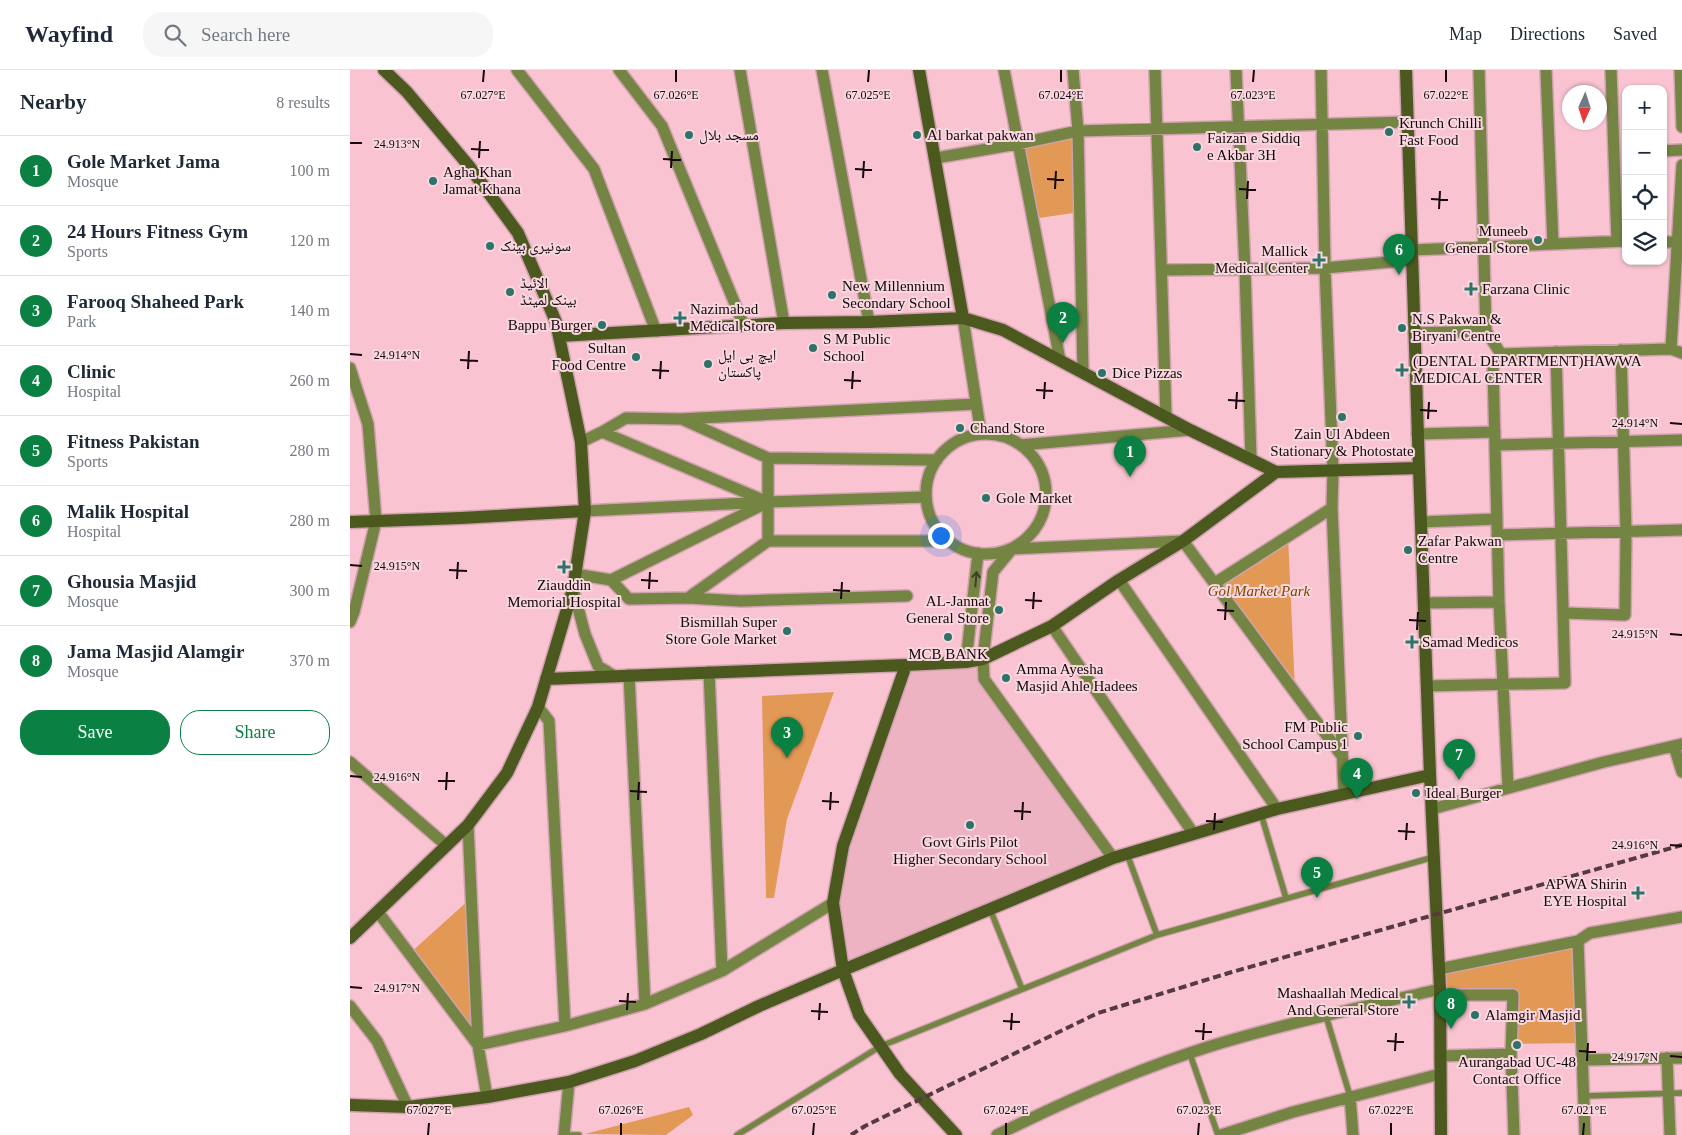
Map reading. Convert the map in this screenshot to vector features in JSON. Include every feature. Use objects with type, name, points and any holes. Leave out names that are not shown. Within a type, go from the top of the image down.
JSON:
[{"type":"street","points":[[350,938],[468,825],[507,773],[538,707],[573,590],[585,511],[581,442],[556,322],[518,234],[469,166],[407,92],[384,70]]},
{"type":"street","points":[[517,70],[594,169],[656,331]]},
{"type":"street","points":[[619,70],[662,126],[744,326]]},
{"type":"street","points":[[740,70],[784,324]]},
{"type":"street","points":[[822,70],[869,322]]},
{"type":"street","points":[[920,70],[963,318],[980,434]]},
{"type":"street","points":[[1004,70],[1060,360]]},
{"type":"street","points":[[1073,70],[1078,131],[1084,372]]},
{"type":"street","points":[[1154,70],[1166,416]]},
{"type":"street","points":[[1236,70],[1251,459]]},
{"type":"street","points":[[1321,70],[1325,268],[1333,470],[1332,508],[1344,794]]},
{"type":"street","points":[[1406,70],[1426,686],[1440,992],[1441,1135]]},
{"type":"street","points":[[1479,70],[1486,331],[1501,354]]},
{"type":"street","points":[[1546,70],[1553,244]]},
{"type":"street","points":[[1162,270],[1325,268],[1412,255],[1485,247],[1621,241],[1620,152],[1611,70]]},
{"type":"street","points":[[1680,70],[1682,127]]},
{"type":"street","points":[[936,158],[1018,144],[1078,131],[1408,122]]},
{"type":"street","points":[[1667,151],[1682,150]]},
{"type":"street","points":[[1501,354],[1621,350],[1677,351],[1682,165]]},
{"type":"street","points":[[1667,242],[1680,242]]},
{"type":"street","points":[[559,336],[784,324],[963,318],[1004,330],[1190,430],[1276,472],[1418,468]]},
{"type":"street","points":[[1414,334],[1486,331]]},
{"type":"street","points":[[1563,614],[1626,615],[1626,532],[1621,350]]},
{"type":"street","points":[[1426,686],[1565,683],[1556,352]]},
{"type":"street","points":[[1501,354],[1493,367],[1494,432],[1499,602],[1508,788]]},
{"type":"street","points":[[350,368],[368,424],[376,521],[350,622]]},
{"type":"street","points":[[581,442],[626,418],[680,419],[976,404]]},
{"type":"street","points":[[680,419],[768,458],[937,460]]},
{"type":"street","points":[[1021,444],[1190,430]]},
{"type":"street","points":[[602,432],[767,502]]},
{"type":"street","points":[[1417,434],[1494,432]]},
{"type":"street","points":[[1113,858],[984,679],[983,659],[993,572],[1012,548],[1030,536],[1042,518],[1046,504],[1046,483],[1038,463],[1021,444],[1002,436],[980,434],[967,437],[952,445],[937,460],[929,474],[926,497],[929,513],[939,532],[948,541],[966,551],[989,554],[1012,548],[1183,541]]},
{"type":"street","points":[[1495,445],[1682,440]]},
{"type":"street","points":[[768,458],[768,541]]},
{"type":"street","points":[[546,679],[906,665],[966,662],[983,659],[1052,626],[1119,580],[1183,541],[1276,472]]},
{"type":"street","points":[[350,522],[767,502],[926,497]]},
{"type":"street","points":[[575,574],[611,580],[767,502]]},
{"type":"street","points":[[1215,583],[1332,508]]},
{"type":"street","points":[[1420,522],[1497,519]]},
{"type":"street","points":[[1497,535],[1682,530]]},
{"type":"street","points":[[688,598],[768,541],[948,541]]},
{"type":"street","points":[[1183,541],[1342,756]]},
{"type":"street","points":[[966,662],[978,553]]},
{"type":"street","points":[[611,580],[629,599],[688,598],[741,602],[907,596]]},
{"type":"street","points":[[1119,580],[1277,809]]},
{"type":"street","points":[[573,590],[585,634],[598,666],[614,676]]},
{"type":"street","points":[[1424,603],[1499,602]]},
{"type":"street","points":[[1052,626],[1193,833]]},
{"type":"street","points":[[906,665],[843,846],[833,903],[843,970],[859,1015],[900,1074],[956,1135]]},
{"type":"street","points":[[709,672],[722,971]]},
{"type":"street","points":[[629,675],[645,1004]]},
{"type":"street","points":[[538,707],[549,721],[565,1026]]},
{"type":"street","points":[[1432,809],[1678,745],[1682,772]]},
{"type":"street","points":[[350,762],[447,846]]},
{"type":"street","points":[[350,1105],[408,1106],[487,1097],[569,1082],[635,1061],[701,1034],[843,970],[1113,858],[1277,809],[1430,775]]},
{"type":"street","points":[[468,825],[478,1045],[487,1097]]},
{"type":"street","points":[[478,1045],[565,1026],[645,1004],[722,971],[833,903]]},
{"type":"street","points":[[378,912],[478,1045]]},
{"type":"street","points":[[1439,969],[1578,941],[1590,933],[1682,918]]},
{"type":"street","points":[[1578,941],[1585,1135]]},
{"type":"street","points":[[997,1135],[1036,1115],[1125,1077],[1211,1046],[1326,1016],[1440,992],[1513,995],[1511,1054],[1514,1135]]},
{"type":"street","points":[[350,1006],[377,1041],[408,1106]]},
{"type":"street","points":[[1440,1056],[1511,1054]]},
{"type":"street","points":[[1668,1058],[1670,1135]]},
{"type":"street","points":[[1583,1060],[1682,1058]]},
{"type":"street","points":[[1219,1135],[1350,1096],[1440,1074]]},
{"type":"street","points":[[564,1135],[569,1082]]},
{"type":"street","points":[[1350,1096],[1353,1135]]},
{"type":"lane","points":[[1261,814],[1286,898]]},
{"type":"lane","points":[[1126,854],[1157,934]]},
{"type":"lane","points":[[737,1135],[881,1046],[1157,934],[1434,857]]},
{"type":"lane","points":[[990,909],[1022,989]]},
{"type":"lane","points":[[1326,1016],[1350,1096]]},
{"type":"lane","points":[[1190,1054],[1219,1135]]},
{"type":"lane","points":[[1584,1096],[1682,1093]]},
{"type":"lane","points":[[564,1135],[579,1135]]},
{"type":"shaded area","name":"Govt Girls Pilot Higher Secondary School","points":[[983,659],[984,679],[1113,858],[843,970],[833,903],[843,846],[906,665]]},
{"type":"green space","points":[[1078,131],[1080,212],[1032,219],[1017,144]]},
{"type":"green space","name":"Gol Market Park","points":[[1288,536],[1295,691],[1215,583]]},
{"type":"green space","points":[[834,692],[787,819],[774,898],[766,898],[762,696]]},
{"type":"green space","points":[[471,898],[478,1045],[409,954]]},
{"type":"green space","points":[[1578,941],[1582,1043],[1512,1044],[1513,995],[1440,995],[1439,969]]},
{"type":"green space","points":[[689,1107],[693,1115],[666,1135],[585,1134]]},
{"type":"railway","points":[[851,1135],[865,1126],[1098,1013],[1232,972],[1682,845]]},
{"type":"place","name":"Krunch Chilli Fast Food","points":[[1389,132]]},
{"type":"place","name":"مسجد بلال","points":[[689,135]]},
{"type":"place","name":"Al barkat pakwan","points":[[917,135]]},
{"type":"place","name":"Faizan e Siddiq e Akbar 3H","points":[[1197,147]]},
{"type":"place","name":"Agha Khan Jamat Khana","points":[[433,181]]},
{"type":"place","name":"Muneeb General Store","points":[[1538,240]]},
{"type":"place","name":"سونیری بینک","points":[[490,246]]},
{"type":"place","name":"Mallick Medical Center","points":[[1319,260]]},
{"type":"place","name":"Malik Hospital","points":[[1399,275]]},
{"type":"place","name":"Farzana Clinic","points":[[1471,289]]},
{"type":"place","name":"الائیڈ بینک لمیٹڈ","points":[[510,292]]},
{"type":"place","name":"New Millennium Secondary School","points":[[832,295]]},
{"type":"place","name":"Nazimabad Medical Store","points":[[680,318]]},
{"type":"place","name":"Bappu Burger","points":[[602,325]]},
{"type":"place","name":"N.S Pakwan & Biryani Centre","points":[[1402,328]]},
{"type":"place","name":"24 Hours Fitness Gym","points":[[1063,343]]},
{"type":"place","name":"S M Public School","points":[[813,348]]},
{"type":"place","name":"Sultan Food Centre","points":[[636,357]]},
{"type":"place","name":"ایچ بی ایل پاکستان","points":[[708,364]]},
{"type":"place","name":"(DENTAL DEPARTMENT)HAWWA MEDICAL CENTER","points":[[1402,370]]},
{"type":"place","name":"Dice Pizzas","points":[[1102,373]]},
{"type":"place","name":"Zain Ul Abdeen Stationary & Photostate","points":[[1342,417]]},
{"type":"place","name":"Chand Store","points":[[960,428]]},
{"type":"place","name":"Gole Market Jama","points":[[1130,477]]},
{"type":"place","name":"Gole Market","points":[[986,498]]},
{"type":"place","name":"Zafar Pakwan Centre","points":[[1408,550]]},
{"type":"place","name":"Ziauddin Memorial Hospital","points":[[564,567]]},
{"type":"place","name":"AL-Jannat General Store","points":[[999,610]]},
{"type":"place","name":"Bismillah Super Store Gole Market","points":[[787,631]]},
{"type":"place","name":"MCB BANK","points":[[948,637]]},
{"type":"place","name":"Samad Medicos","points":[[1412,642]]},
{"type":"place","name":"Amma Ayesha Masjid Ahle Hadees","points":[[1006,678]]},
{"type":"place","name":"FM Public School Campus 1","points":[[1358,736]]},
{"type":"place","name":"Farooq Shaheed Park","points":[[787,758]]},
{"type":"place","name":"Ghousia Masjid","points":[[1459,780]]},
{"type":"place","name":"Ideal Burger","points":[[1416,793]]},
{"type":"place","name":"Clinic","points":[[1357,799]]},
{"type":"place","name":"Govt Girls Pilot Higher Secondary School","points":[[970,825]]},
{"type":"place","name":"APWA Shirin EYE Hospital","points":[[1638,893]]},
{"type":"place","name":"Fitness Pakistan","points":[[1317,898]]},
{"type":"place","name":"Mashaallah Medical And General Store","points":[[1409,1002]]},
{"type":"place","name":"Alamgir Masjid","points":[[1475,1015]]},
{"type":"place","name":"Jama Masjid Alamgir","points":[[1451,1029]]},
{"type":"place","name":"Aurangabad UC-48 Contact Office","points":[[1517,1045]]}]
